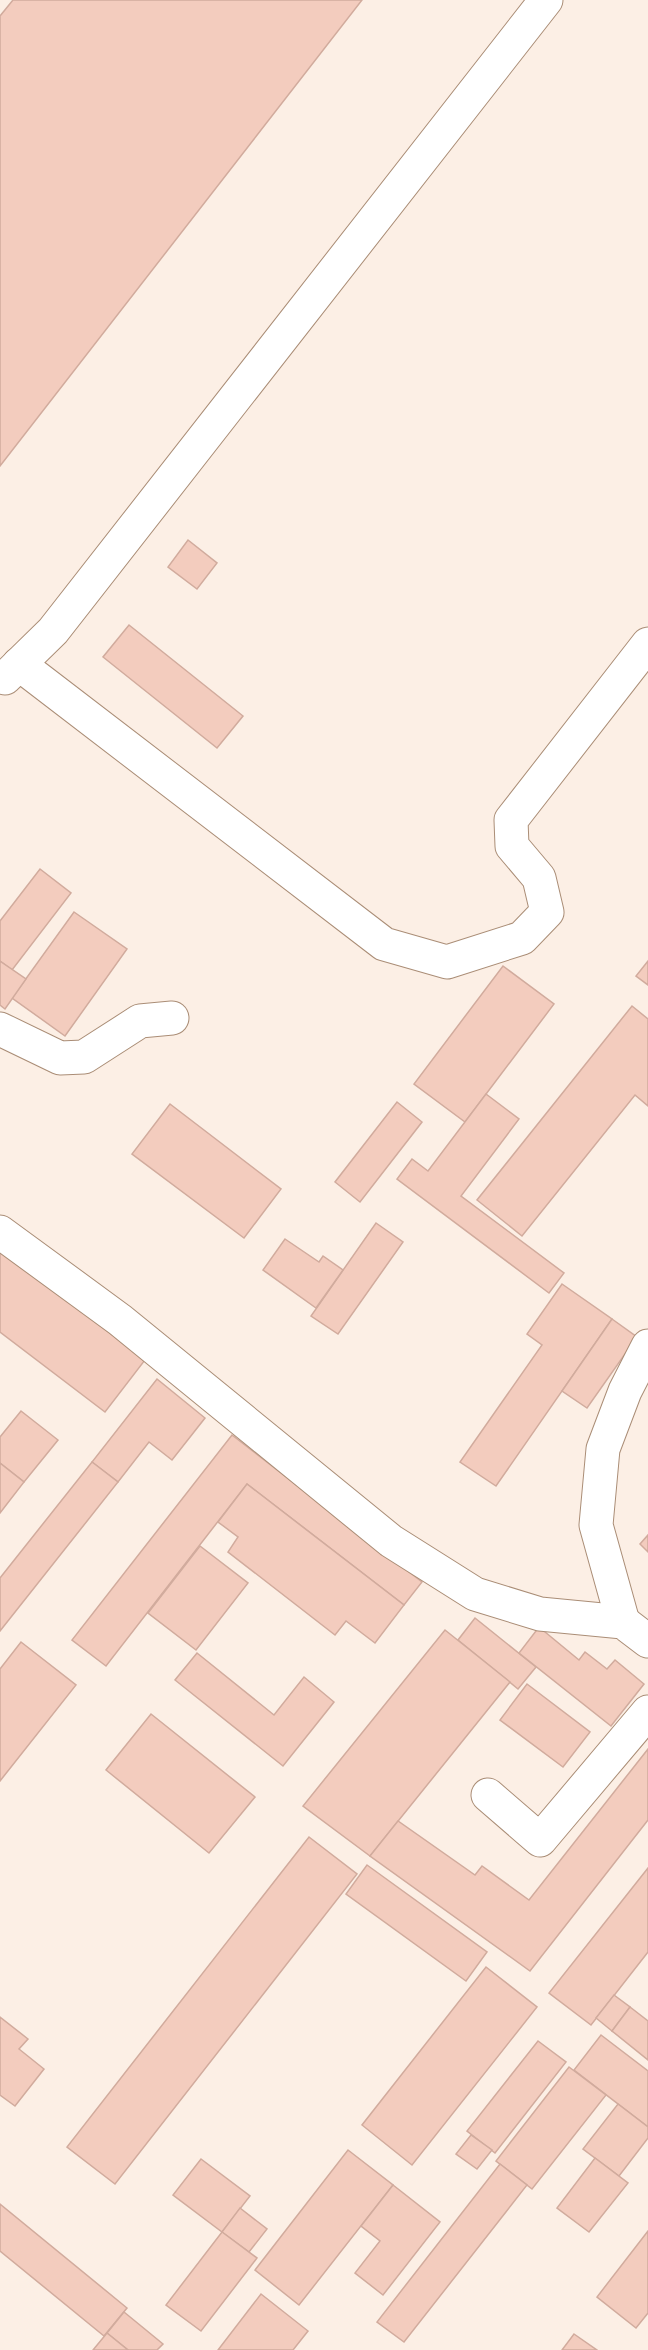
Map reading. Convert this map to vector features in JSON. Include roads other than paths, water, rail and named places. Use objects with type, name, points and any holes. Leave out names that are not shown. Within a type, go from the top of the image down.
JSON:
[{"type":"street","points":[[546,0],[53,631],[6,676],[384,944],[447,962],[522,938],[547,912],[539,878],[512,846],[511,820],[648,644]]},
{"type":"street","points":[[0,1029],[60,1058],[84,1057],[140,1021],[172,1018]]},
{"type":"street","points":[[0,1232],[120,1320],[391,1541],[475,1594],[540,1614],[635,1632]]},
{"type":"street","points":[[635,1632],[596,1525],[603,1449],[625,1391],[648,1346]]},
{"type":"street","points":[[488,1795],[540,1840],[648,1712]]}]
